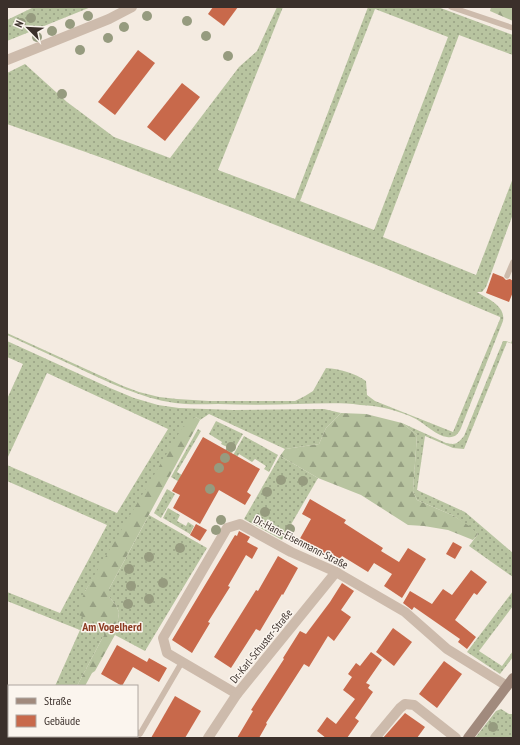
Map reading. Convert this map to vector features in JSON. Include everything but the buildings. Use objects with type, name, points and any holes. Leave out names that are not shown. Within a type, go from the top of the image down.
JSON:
[{"type":"main road","points":[[468,738],[510,682]]},
{"type":"street","points":[[7,60],[108,19],[132,7]]},
{"type":"street","name":"Dr.-Hans-Eisenmann-Straße","points":[[237,694],[167,653],[163,638],[227,528],[240,524],[291,552],[336,572],[405,612],[447,649],[510,682]]},
{"type":"street","name":"Dr.-Karl-Schuster-Straße","points":[[208,738],[237,694],[336,572]]},
{"type":"street","points":[[375,738],[405,704],[414,705],[456,738]]},
{"type":"lane","points":[[451,7],[513,28]]},
{"type":"lane","points":[[507,276],[513,262]]},
{"type":"lane","points":[[138,733],[140,734],[182,662]]},
{"type":"green space","points":[[34,7],[91,7],[7,41],[7,20]]},
{"type":"green space","points":[[277,7],[283,7],[218,170],[295,199],[368,7],[438,7],[513,35],[513,55],[459,35],[383,237],[476,275],[513,178],[513,214],[486,287],[482,292],[477,292],[491,300],[499,307],[502,311],[503,321],[461,428],[454,436],[443,436],[431,430],[416,419],[402,413],[375,406],[336,403],[267,405],[191,404],[162,401],[112,384],[7,335],[7,333],[123,386],[159,397],[177,399],[209,401],[295,401],[313,391],[326,368],[342,370],[366,381],[367,395],[375,401],[453,432],[500,317],[384,268],[248,214],[108,160],[7,124],[7,73],[25,64],[67,102],[114,137],[170,158],[239,67],[257,51]],"holes":[[[375,9],[448,37],[374,230],[300,201]]]},
{"type":"green space","points":[[491,7],[513,7],[513,21],[490,11]]},
{"type":"green space","points":[[513,337],[513,344],[507,342],[464,449],[453,448],[425,436],[417,490],[465,512],[513,553],[513,577],[469,546],[478,534],[454,516],[417,500],[413,491],[417,435],[402,423],[446,443],[454,444],[458,442],[464,436],[503,341],[506,341],[511,343]]},
{"type":"green space","points":[[7,341],[110,388],[134,398],[158,405],[179,408],[233,410],[324,409],[341,413],[326,428],[319,444],[285,449],[209,414],[200,420],[196,417],[85,591],[104,629],[104,635],[78,685],[55,685],[80,630],[7,601],[7,592],[60,613],[107,525],[7,481],[7,465],[117,513],[168,429],[47,373],[7,459],[7,399],[23,364],[7,357]]},
{"type":"green space","points":[[341,413],[366,414],[402,423],[417,435],[413,491],[417,500],[454,516],[469,526],[478,534],[473,540],[448,530],[408,525],[361,495],[318,478],[280,456],[285,449],[319,444],[326,428]]},
{"type":"green space","points":[[196,417],[200,420],[109,589],[109,597],[116,605],[119,612],[116,633],[86,685],[78,685],[104,635],[104,629],[79,615],[78,609],[85,591],[182,428]]},
{"type":"green space","points":[[216,421],[243,434],[221,472],[215,468],[227,447],[209,434]]},
{"type":"green space","points":[[198,429],[201,431],[177,472],[185,477],[181,483],[171,477]]},
{"type":"green space","points":[[244,436],[278,455],[269,472],[264,469],[266,466],[255,459],[252,462],[239,454],[232,466],[228,464]]},
{"type":"green space","points":[[280,456],[318,478],[282,540],[244,519]]},
{"type":"green space","points":[[167,489],[175,494],[161,518],[154,513]]},
{"type":"green space","points":[[168,508],[180,515],[177,521],[186,526],[188,522],[194,526],[190,534],[163,518]]},
{"type":"green space","points":[[149,515],[207,548],[145,651],[115,635],[119,612],[116,605],[109,597],[109,589]]},
{"type":"green space","points":[[513,591],[513,606],[479,651],[502,666],[513,651],[513,657],[500,674],[467,652]]},
{"type":"green space","points":[[501,709],[509,714],[513,713],[513,738],[475,738],[496,711]]},
{"type":"district","name":"Am Vogelherd","points":[[112,626]]}]
